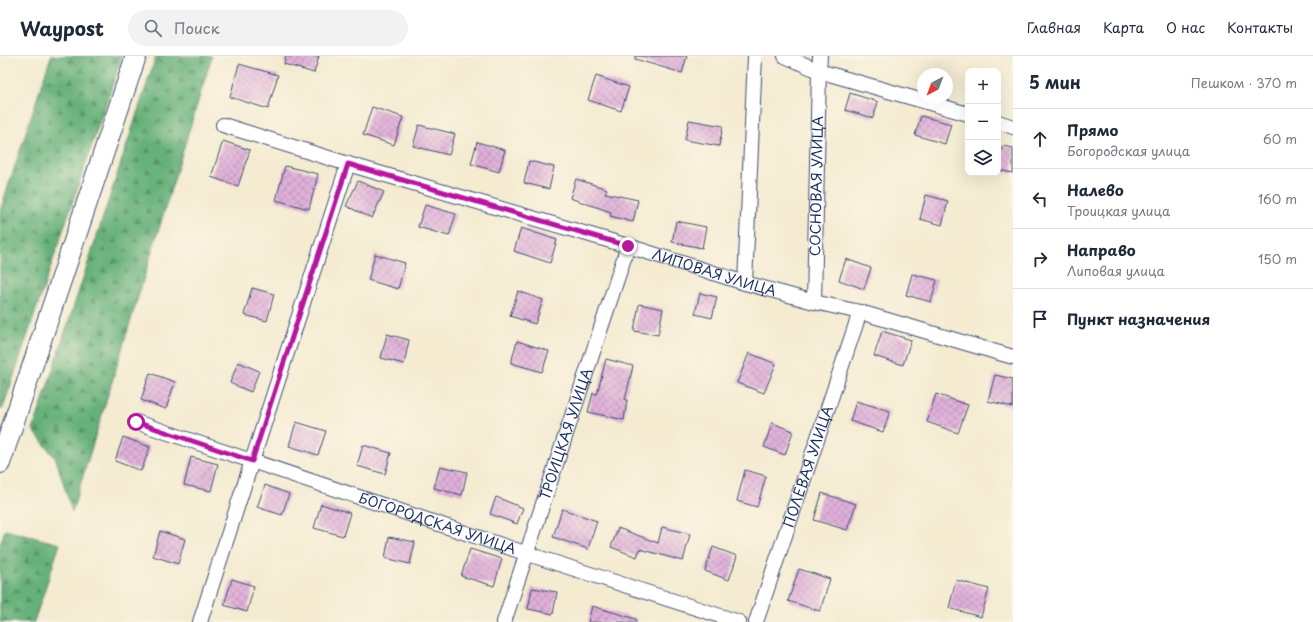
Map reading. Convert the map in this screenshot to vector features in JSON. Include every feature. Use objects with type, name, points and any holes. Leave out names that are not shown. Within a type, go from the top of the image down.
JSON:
[{"type":"street","points":[[0,463],[136,56]]},
{"type":"street","points":[[745,283],[754,56]]},
{"type":"street","points":[[785,56],[819,71],[965,113]]},
{"type":"street","name":"СОСНОВАЯ УЛИЦА","points":[[814,302],[820,56]]},
{"type":"street","points":[[1001,123],[1013,127]]},
{"type":"street","name":"ЛИПОВАЯ УЛИЦА","points":[[223,125],[348,164],[628,246],[745,283],[814,302],[860,312],[1013,357]]},
{"type":"street","points":[[200,622],[348,164]]},
{"type":"street","name":"ТРОИЦКАЯ УЛИЦА","points":[[504,622],[528,554],[628,246]]},
{"type":"street","name":"ПОЛЕВАЯ УЛИЦА","points":[[756,622],[860,312]]},
{"type":"street","name":"БОГОРОДСКАЯ УЛИЦА","points":[[136,422],[528,554],[739,622]]},
{"type":"green space","points":[[51,56],[122,56],[3,408],[0,410],[0,211]]},
{"type":"green space","points":[[156,56],[212,56],[72,512],[56,459],[33,430]]},
{"type":"green space","points":[[5,530],[60,544],[34,622],[0,622],[0,544]]},
{"type":"building","points":[[286,56],[319,56],[314,73],[284,64]]},
{"type":"building","points":[[635,56],[687,56],[682,73],[635,59]]},
{"type":"building","points":[[239,64],[278,75],[268,109],[230,97]]},
{"type":"building","points":[[596,76],[629,87],[621,111],[588,100]]},
{"type":"building","points":[[850,93],[878,102],[873,118],[845,110]]},
{"type":"building","points":[[372,107],[403,117],[394,145],[363,135]]},
{"type":"building","points":[[921,116],[951,124],[945,144],[915,135]]},
{"type":"building","points":[[689,120],[723,126],[719,146],[685,140]]},
{"type":"building","points":[[419,125],[455,134],[449,155],[413,146]]},
{"type":"building","points":[[223,141],[250,150],[238,186],[211,177]]},
{"type":"building","points":[[477,142],[505,150],[499,172],[471,164]]},
{"type":"building","points":[[1002,146],[1013,148],[1013,173],[1001,171]]},
{"type":"building","points":[[529,161],[554,167],[549,189],[524,183]]},
{"type":"building","points":[[285,166],[318,174],[309,209],[276,200]]},
{"type":"building","points":[[576,179],[607,189],[605,193],[638,200],[633,222],[610,216],[611,212],[570,198]]},
{"type":"building","points":[[358,181],[384,192],[372,218],[346,206]]},
{"type":"building","points":[[926,195],[948,201],[942,225],[920,219]]},
{"type":"building","points":[[425,205],[456,214],[449,236],[418,227]]},
{"type":"building","points":[[676,221],[706,227],[702,248],[672,242]]},
{"type":"building","points":[[521,228],[557,240],[550,263],[514,251]]},
{"type":"building","points":[[375,254],[405,263],[398,289],[368,280]]},
{"type":"building","points":[[846,259],[871,268],[864,289],[839,280]]},
{"type":"building","points":[[912,274],[937,280],[931,302],[906,295]]},
{"type":"building","points":[[252,288],[274,294],[267,321],[244,315]]},
{"type":"building","points":[[518,291],[543,300],[535,324],[510,316]]},
{"type":"building","points":[[700,293],[717,297],[712,318],[695,314]]},
{"type":"building","points":[[639,304],[663,309],[658,335],[634,331]]},
{"type":"building","points":[[882,331],[911,340],[903,365],[874,356]]},
{"type":"building","points":[[387,334],[409,340],[404,364],[381,358]]},
{"type":"building","points":[[517,341],[549,351],[542,372],[511,363]]},
{"type":"building","points":[[749,353],[776,364],[764,393],[737,383]]},
{"type":"building","points":[[606,359],[633,366],[625,400],[627,400],[624,420],[588,412],[593,393],[597,394]]},
{"type":"building","points":[[238,362],[259,371],[251,392],[230,383]]},
{"type":"building","points":[[150,373],[175,382],[166,409],[141,400]]},
{"type":"building","points":[[995,375],[1013,379],[1013,407],[988,401]]},
{"type":"building","points":[[936,394],[968,405],[958,433],[927,422]]},
{"type":"building","points":[[856,401],[890,411],[883,432],[850,421]]},
{"type":"building","points":[[296,422],[326,431],[318,455],[289,446]]},
{"type":"building","points":[[772,423],[793,431],[785,455],[764,447]]},
{"type":"building","points":[[123,437],[150,447],[141,471],[115,461]]},
{"type":"building","points":[[363,445],[391,453],[385,474],[357,466]]},
{"type":"building","points":[[191,457],[218,464],[211,491],[184,485]]},
{"type":"building","points":[[440,466],[467,472],[462,495],[434,488]]},
{"type":"building","points":[[745,470],[766,476],[757,507],[737,501]]},
{"type":"building","points":[[265,485],[289,494],[282,515],[257,507]]},
{"type":"building","points":[[822,493],[856,504],[847,530],[814,520]]},
{"type":"building","points":[[496,497],[523,508],[517,524],[490,514]]},
{"type":"building","points":[[321,504],[350,513],[343,536],[314,528]]},
{"type":"building","points":[[562,509],[597,521],[588,549],[553,537]]},
{"type":"building","points":[[662,527],[690,534],[683,561],[640,549],[637,557],[611,547],[618,528],[658,543]]},
{"type":"building","points":[[160,531],[185,539],[178,564],[153,556]]},
{"type":"building","points":[[389,537],[415,542],[410,564],[385,558]]},
{"type":"building","points":[[713,547],[737,556],[729,580],[705,571]]},
{"type":"building","points":[[470,549],[502,559],[494,586],[461,576]]},
{"type":"building","points":[[799,569],[830,579],[820,611],[788,601]]},
{"type":"building","points":[[232,579],[254,586],[247,612],[224,605]]},
{"type":"building","points":[[956,580],[989,589],[981,617],[949,608]]},
{"type":"building","points":[[532,588],[557,592],[553,614],[528,609]]},
{"type":"building","points":[[592,606],[636,619],[636,622],[588,622]]},
{"type":"route","points":[[136,422],[252,461],[348,164],[628,246]]}]
